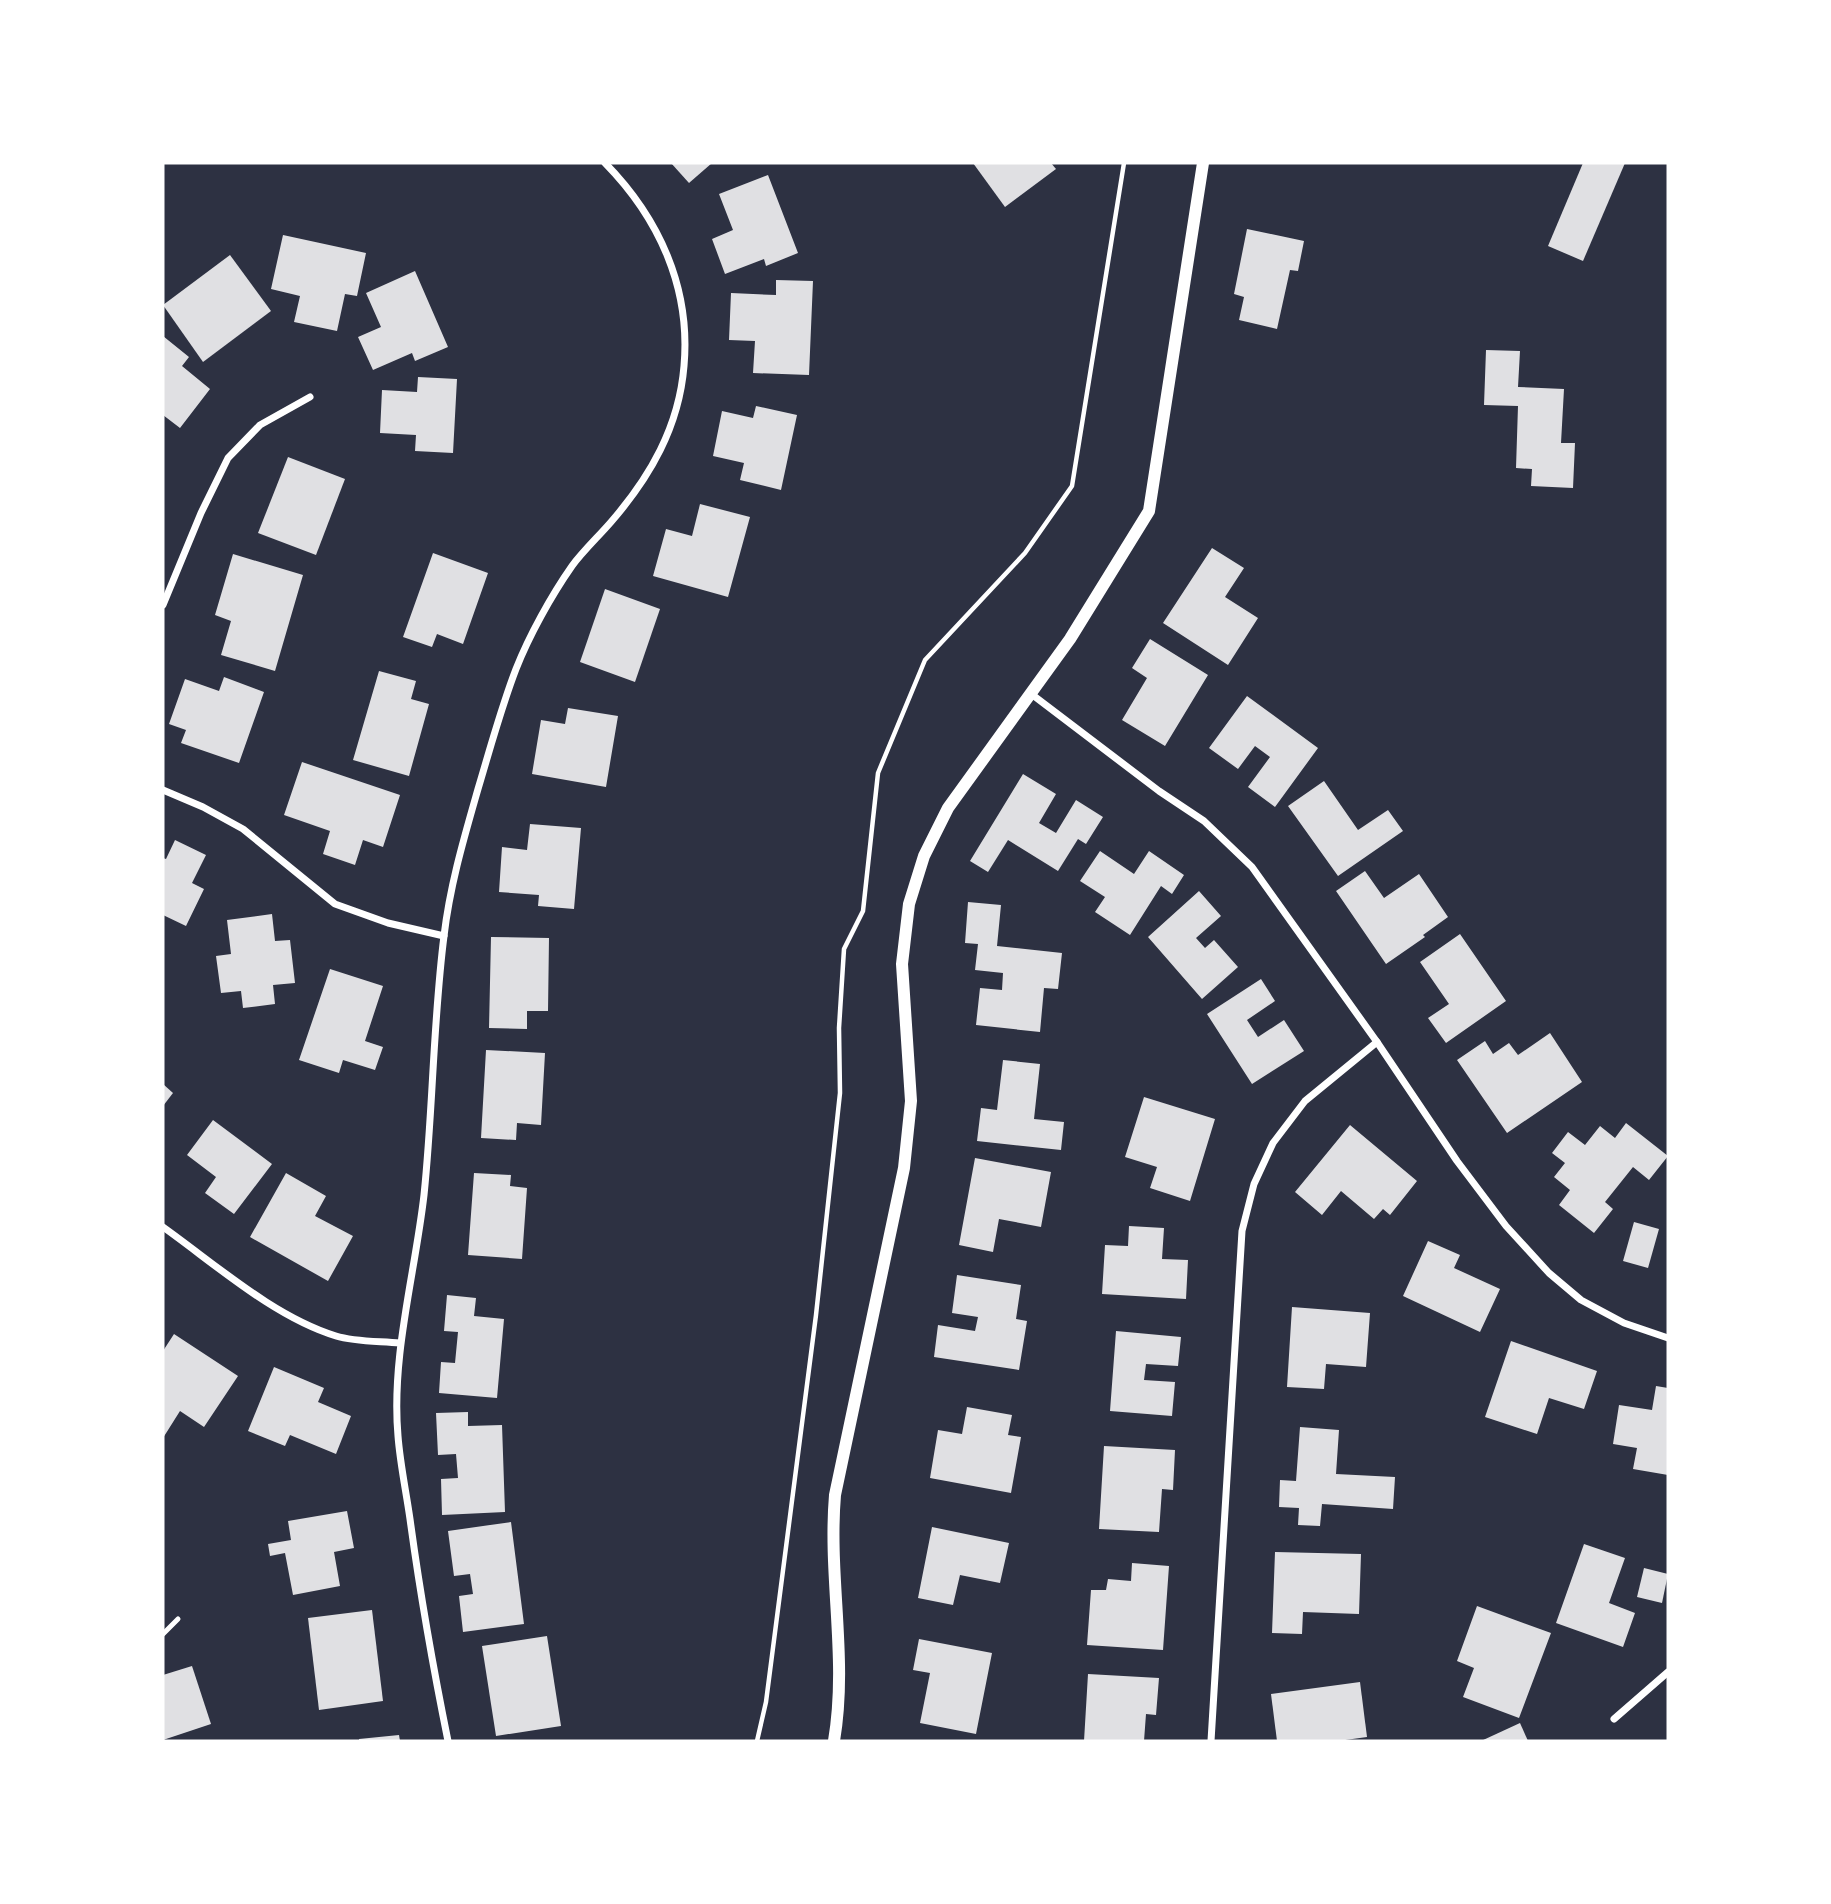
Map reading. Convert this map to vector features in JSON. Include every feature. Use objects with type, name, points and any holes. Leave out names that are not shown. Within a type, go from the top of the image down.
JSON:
[{"type":"street","points":[[449,1741],[424,1623],[397,1433],[400,1343],[419,1232],[430,1141],[444,936],[453,878],[517,667],[556,591],[574,563],[613,520],[666,443],[679,402],[685,363],[682,316],[674,269],[655,228],[628,187],[605,163]]},
{"type":"street","points":[[834,1741],[841,1681],[833,1575],[835,1495],[904,1168],[911,1101],[902,964],[909,904],[924,856],[948,808],[1070,639],[1149,511],[1203,163]]},
{"type":"street","points":[[163,605],[201,513],[228,458],[260,425],[310,397]]},
{"type":"street","points":[[1030,693],[1159,791],[1204,821],[1252,867],[1377,1042],[1457,1161],[1506,1226],[1549,1273],[1581,1300],[1624,1323],[1668,1338]]},
{"type":"street","points":[[163,790],[243,829],[335,904],[388,923],[444,936]]},
{"type":"street","points":[[1211,1741],[1242,1231],[1254,1184],[1273,1143],[1305,1101],[1377,1042]]},
{"type":"street","points":[[163,1227],[264,1299],[300,1320],[337,1336],[400,1343]]},
{"type":"street","points":[[1614,1719],[1668,1672]]},
{"type":"lane","points":[[163,1634],[178,1619]]},
{"type":"building","points":[[671,163],[712,163],[689,183]]},
{"type":"building","points":[[973,163],[1051,163],[1056,169],[1005,207]]},
{"type":"building","points":[[1583,163],[1625,163],[1583,261],[1548,246]]},
{"type":"building","points":[[768,175],[798,253],[766,266],[764,259],[725,274],[712,239],[733,230],[719,194]]},
{"type":"building","points":[[1247,229],[1304,241],[1298,271],[1290,270],[1277,329],[1239,320],[1244,297],[1234,294]]},
{"type":"building","points":[[283,235],[366,253],[357,296],[345,294],[337,331],[294,322],[300,296],[271,289]]},
{"type":"building","points":[[230,255],[271,311],[203,362],[163,305]]},
{"type":"building","points":[[415,271],[448,347],[415,361],[412,353],[373,370],[358,337],[381,327],[366,293]]},
{"type":"building","points":[[776,280],[813,281],[809,375],[753,373],[755,341],[729,340],[731,293],[776,295]]},
{"type":"building","points":[[163,336],[189,357],[182,366],[210,389],[180,428],[163,415]]},
{"type":"building","points":[[1486,350],[1520,351],[1518,387],[1564,389],[1561,443],[1575,443],[1573,488],[1531,486],[1532,469],[1516,468],[1518,406],[1484,405]]},
{"type":"building","points":[[418,377],[457,379],[453,453],[415,451],[416,435],[380,433],[382,390],[417,392]]},
{"type":"building","points":[[756,406],[797,415],[781,490],[740,480],[744,463],[713,456],[722,411],[753,418]]},
{"type":"building","points":[[288,457],[345,479],[316,555],[258,533]]},
{"type":"building","points":[[700,504],[750,517],[728,597],[653,576],[666,529],[692,536]]},
{"type":"building","points":[[1212,548],[1244,568],[1225,597],[1258,618],[1228,665],[1163,623]]},
{"type":"building","points":[[433,553],[488,573],[463,644],[437,634],[432,647],[403,637]]},
{"type":"building","points":[[233,554],[303,575],[275,671],[221,655],[231,621],[215,615]]},
{"type":"building","points":[[605,589],[660,609],[635,682],[580,662]]},
{"type":"building","points":[[1150,639],[1208,675],[1165,746],[1122,720],[1147,678],[1132,668]]},
{"type":"building","points":[[379,671],[416,681],[411,699],[429,704],[409,776],[353,760]]},
{"type":"building","points":[[224,677],[264,692],[239,763],[181,743],[186,730],[169,724],[185,679],[219,691]]},
{"type":"building","points":[[1247,696],[1318,748],[1275,807],[1248,787],[1270,757],[1255,746],[1238,769],[1209,748]]},
{"type":"building","points":[[568,708],[618,716],[606,787],[532,774],[541,720],[565,724]]},
{"type":"building","points":[[302,762],[400,795],[383,847],[363,840],[355,865],[323,854],[330,831],[284,815]]},
{"type":"building","points":[[1023,774],[1056,794],[1039,823],[1056,833],[1076,800],[1103,817],[1086,844],[1078,839],[1058,871],[1008,840],[988,872],[970,861]]},
{"type":"building","points":[[1324,781],[1358,830],[1388,810],[1403,831],[1338,876],[1288,806]]},
{"type":"building","points":[[530,824],[581,828],[574,909],[538,906],[539,895],[499,892],[502,847],[527,850]]},
{"type":"building","points":[[175,840],[206,855],[192,883],[204,889],[186,926],[163,915],[163,858],[166,859]]},
{"type":"building","points":[[1100,851],[1134,874],[1149,851],[1184,875],[1172,894],[1161,886],[1130,935],[1095,912],[1105,897],[1080,881]]},
{"type":"building","points":[[1365,871],[1384,898],[1419,874],[1448,917],[1386,964],[1336,891]]},
{"type":"building","points":[[1199,891],[1221,916],[1196,938],[1205,948],[1214,940],[1238,967],[1202,999],[1148,937]]},
{"type":"building","points":[[968,902],[1001,905],[997,946],[1062,953],[1058,989],[1044,988],[1040,1032],[976,1025],[980,988],[1002,990],[1003,973],[975,970],[978,944],[965,943]]},
{"type":"building","points":[[272,914],[275,941],[290,940],[295,983],[273,985],[275,1004],[243,1008],[241,991],[221,993],[216,956],[231,954],[227,920]]},
{"type":"building","points":[[1460,934],[1506,1001],[1446,1043],[1428,1018],[1449,1004],[1420,962]]},
{"type":"building","points":[[491,937],[549,938],[548,1011],[527,1011],[527,1029],[489,1028]]},
{"type":"building","points":[[330,969],[383,986],[365,1041],[383,1047],[375,1070],[343,1060],[339,1073],[299,1060]]},
{"type":"building","points":[[1261,979],[1275,1001],[1247,1020],[1258,1037],[1284,1020],[1304,1051],[1252,1084],[1207,1014]]},
{"type":"building","points":[[1550,1033],[1582,1082],[1507,1133],[1457,1060],[1485,1041],[1493,1054],[1509,1043],[1518,1055]]},
{"type":"building","points":[[486,1050],[545,1053],[541,1125],[517,1123],[516,1140],[481,1138]]},
{"type":"building","points":[[1003,1060],[1040,1064],[1034,1119],[1064,1122],[1061,1150],[977,1141],[981,1108],[997,1110]]},
{"type":"building","points":[[163,1084],[173,1093],[163,1106]]},
{"type":"building","points":[[1144,1097],[1215,1119],[1190,1201],[1150,1188],[1157,1167],[1125,1157]]},
{"type":"building","points":[[213,1120],[272,1164],[234,1214],[205,1193],[216,1177],[187,1155]]},
{"type":"building","points":[[1626,1123],[1668,1156],[1649,1180],[1633,1167],[1605,1202],[1613,1209],[1594,1233],[1559,1205],[1570,1190],[1554,1177],[1565,1163],[1552,1153],[1568,1132],[1585,1145],[1600,1126],[1615,1138]]},
{"type":"building","points":[[1350,1125],[1417,1181],[1390,1215],[1383,1209],[1374,1219],[1341,1191],[1322,1215],[1295,1192]]},
{"type":"building","points":[[975,1158],[1051,1172],[1041,1227],[999,1219],[993,1252],[959,1245]]},
{"type":"building","points":[[286,1173],[326,1196],[315,1216],[353,1236],[328,1281],[250,1237]]},
{"type":"building","points":[[474,1173],[511,1175],[510,1186],[527,1188],[522,1259],[468,1255]]},
{"type":"building","points":[[1634,1222],[1659,1229],[1648,1268],[1623,1261]]},
{"type":"building","points":[[1129,1226],[1164,1228],[1162,1259],[1188,1260],[1186,1299],[1102,1294],[1105,1245],[1128,1246]]},
{"type":"building","points":[[1428,1241],[1460,1255],[1454,1268],[1500,1289],[1480,1332],[1403,1296]]},
{"type":"building","points":[[957,1275],[1021,1285],[1016,1319],[1027,1321],[1019,1370],[934,1357],[938,1325],[975,1331],[978,1317],[952,1313]]},
{"type":"building","points":[[447,1295],[476,1298],[474,1316],[504,1319],[497,1398],[439,1393],[441,1362],[455,1363],[458,1332],[444,1331]]},
{"type":"building","points":[[1292,1307],[1370,1313],[1366,1367],[1326,1364],[1324,1389],[1287,1387]]},
{"type":"building","points":[[1116,1331],[1181,1337],[1178,1366],[1146,1364],[1144,1380],[1175,1382],[1172,1416],[1110,1411]]},
{"type":"building","points":[[174,1334],[238,1376],[204,1427],[180,1411],[163,1438],[163,1351]]},
{"type":"building","points":[[1511,1341],[1597,1371],[1584,1409],[1549,1398],[1537,1434],[1485,1417]]},
{"type":"building","points":[[274,1367],[324,1388],[318,1402],[351,1416],[336,1454],[290,1435],[285,1446],[248,1431]]},
{"type":"building","points":[[1656,1386],[1668,1388],[1668,1475],[1633,1469],[1637,1448],[1613,1444],[1619,1405],[1652,1410]]},
{"type":"building","points":[[967,1407],[1012,1415],[1008,1435],[1021,1437],[1011,1493],[930,1478],[938,1430],[962,1434]]},
{"type":"building","points":[[468,1412],[468,1426],[502,1425],[505,1512],[442,1515],[441,1479],[458,1478],[456,1454],[438,1455],[436,1413]]},
{"type":"building","points":[[1300,1427],[1339,1430],[1336,1474],[1395,1477],[1393,1509],[1322,1504],[1320,1526],[1298,1525],[1299,1508],[1279,1507],[1280,1480],[1296,1481]]},
{"type":"building","points":[[1104,1446],[1175,1450],[1173,1490],[1162,1489],[1159,1532],[1099,1529]]},
{"type":"building","points":[[347,1511],[354,1548],[334,1552],[340,1586],[293,1595],[285,1553],[270,1556],[268,1544],[291,1540],[288,1521]]},
{"type":"building","points":[[511,1522],[524,1624],[463,1632],[459,1596],[473,1594],[470,1574],[454,1576],[448,1531]]},
{"type":"building","points":[[932,1527],[1009,1543],[1000,1583],[960,1575],[953,1605],[918,1598]]},
{"type":"building","points":[[1584,1544],[1625,1558],[1609,1603],[1635,1613],[1623,1647],[1556,1623]]},
{"type":"building","points":[[1275,1552],[1361,1554],[1359,1614],[1303,1612],[1302,1634],[1272,1633]]},
{"type":"building","points":[[1132,1563],[1169,1566],[1163,1650],[1087,1645],[1091,1590],[1106,1590],[1108,1579],[1131,1581]]},
{"type":"building","points":[[1644,1568],[1668,1574],[1662,1603],[1637,1597]]},
{"type":"building","points":[[1477,1606],[1551,1633],[1519,1718],[1463,1697],[1474,1668],[1457,1661]]},
{"type":"building","points":[[372,1610],[383,1701],[319,1710],[308,1618]]},
{"type":"building","points":[[547,1636],[561,1726],[496,1736],[482,1646]]},
{"type":"building","points":[[919,1639],[992,1653],[976,1734],[920,1723],[930,1673],[913,1670]]},
{"type":"building","points":[[192,1666],[211,1724],[163,1740],[163,1675]]},
{"type":"building","points":[[1088,1674],[1159,1678],[1156,1715],[1146,1714],[1144,1741],[1084,1741]]},
{"type":"building","points":[[1360,1682],[1367,1737],[1338,1741],[1277,1741],[1271,1694]]},
{"type":"building","points":[[1520,1723],[1528,1741],[1481,1741]]},
{"type":"building","points":[[399,1735],[400,1741],[359,1741],[359,1739]]}]
